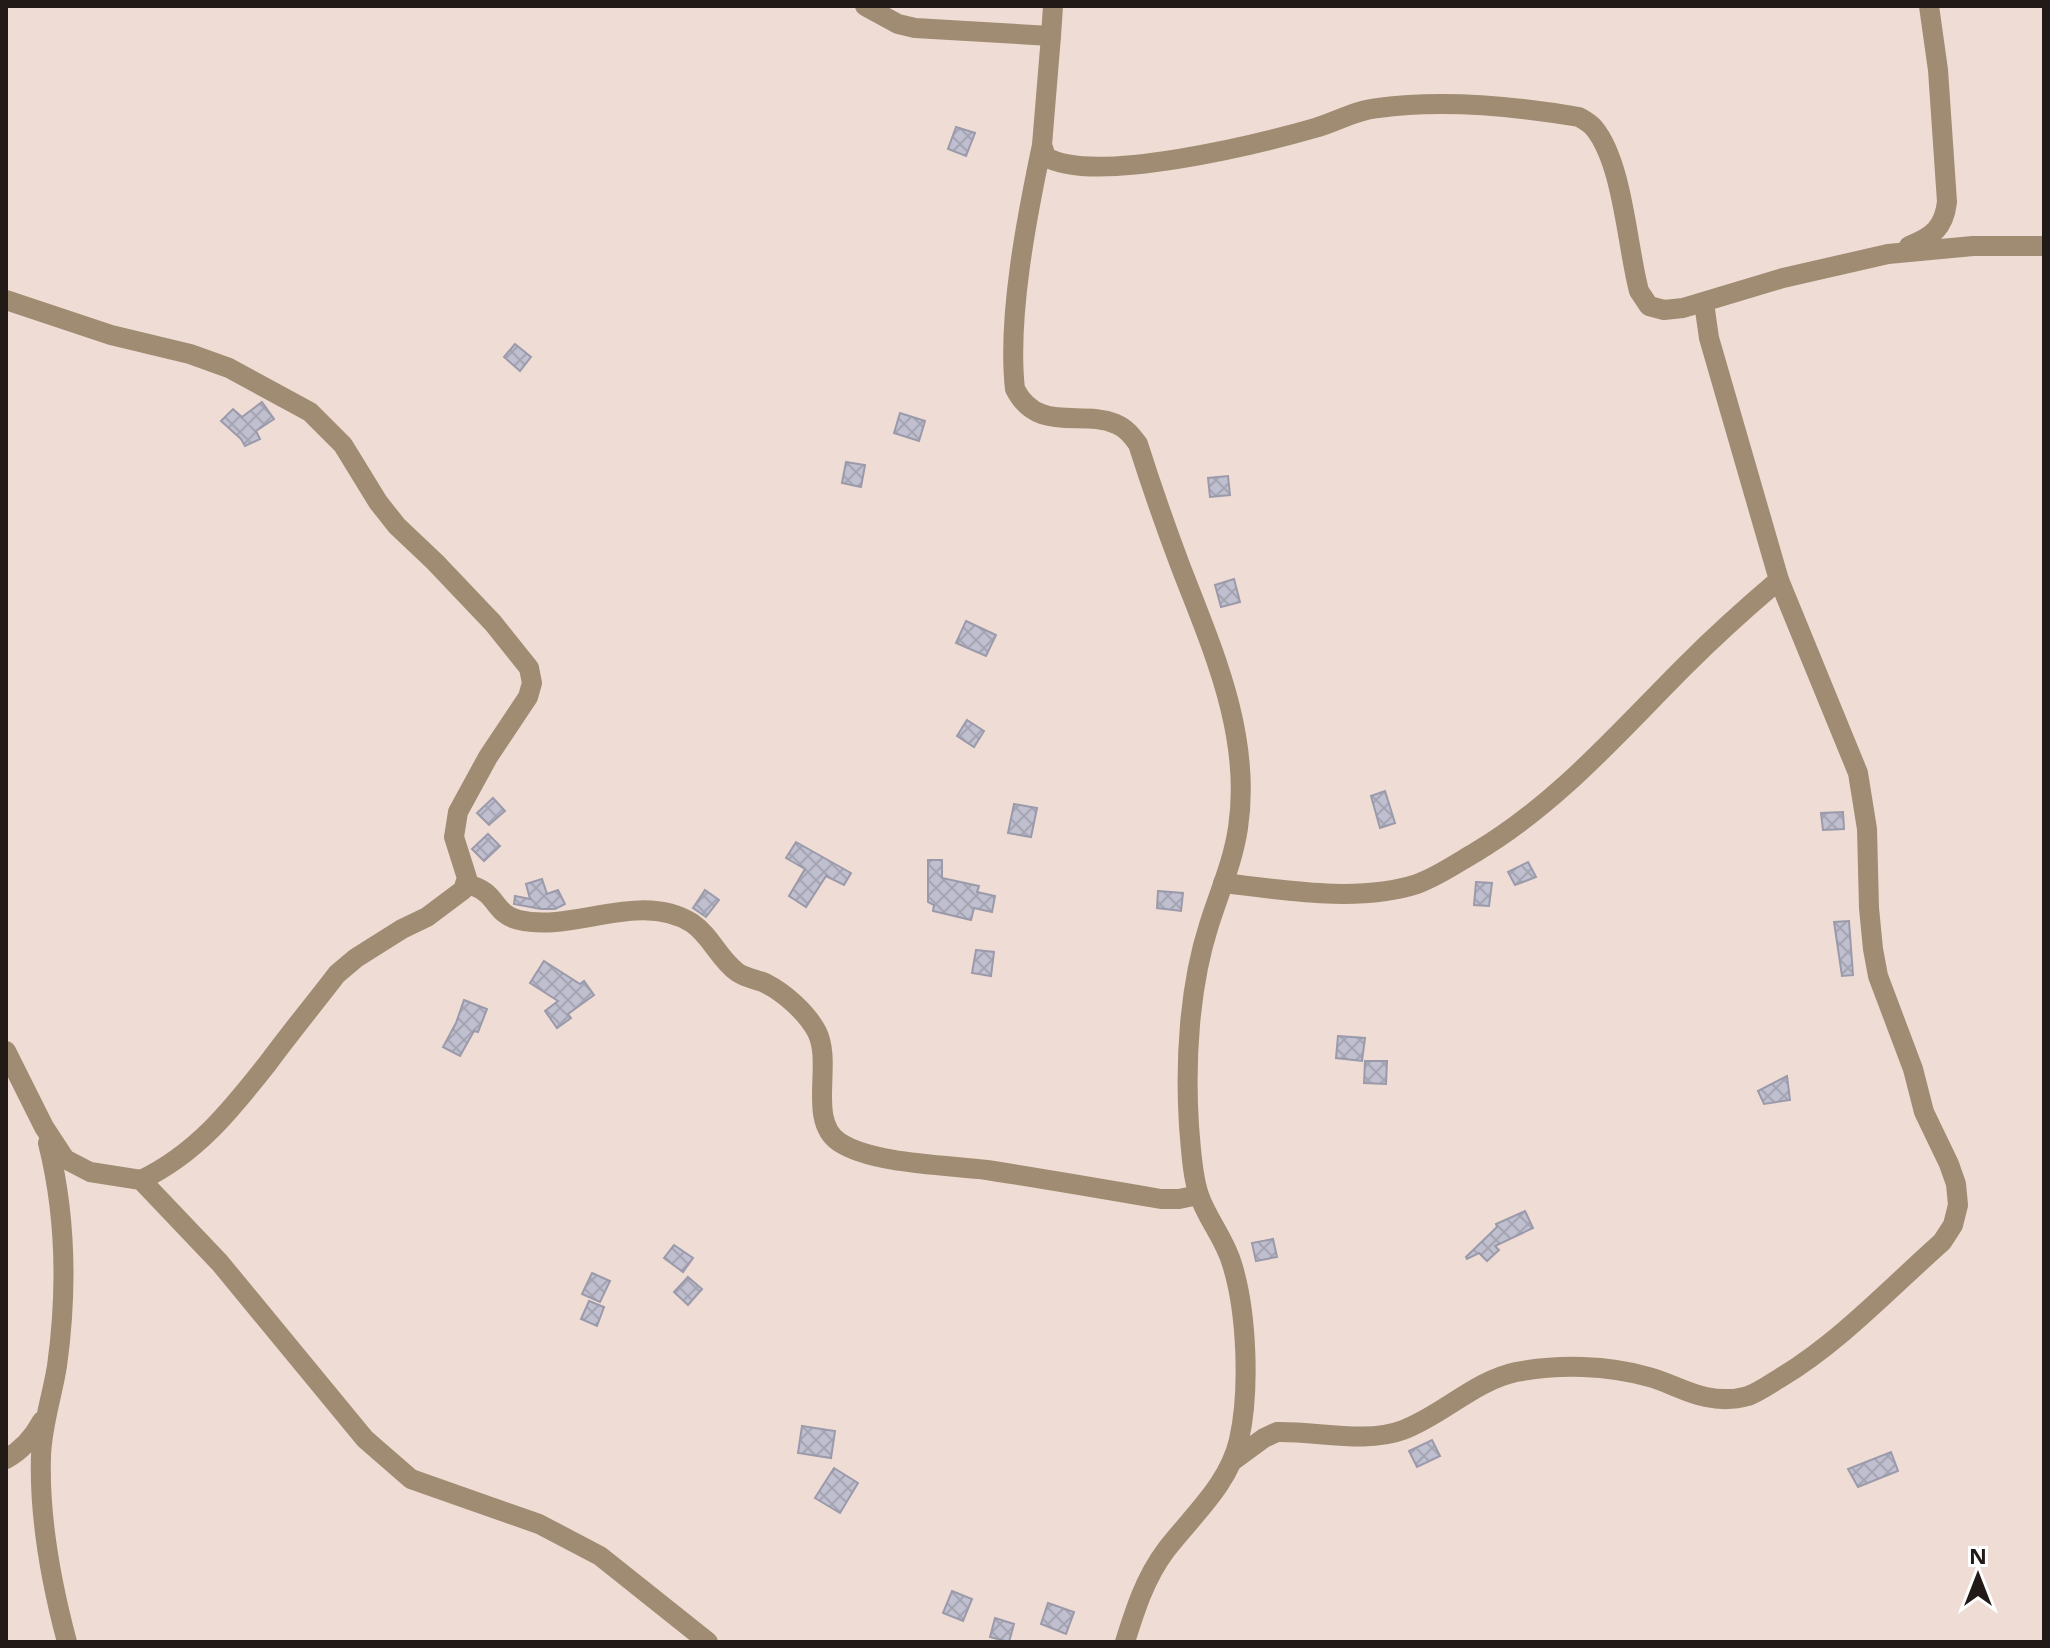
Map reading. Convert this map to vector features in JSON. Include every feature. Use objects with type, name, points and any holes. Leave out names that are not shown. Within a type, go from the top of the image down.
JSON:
[{"type":"street","points":[[865,6],[898,24],[915,28],[1051,36]]},
{"type":"street","points":[[1053,6],[1042,145],[1032,191],[1018,291],[1015,389],[1022,403],[1035,411],[1056,417],[1115,423],[1129,432],[1138,444],[1211,643],[1230,704],[1238,760],[1238,827],[1231,863],[1198,963],[1186,1078],[1198,1195],[1222,1238],[1239,1290],[1245,1362],[1240,1435],[1234,1460],[1210,1498],[1164,1553],[1139,1597],[1125,1642]]},
{"type":"street","points":[[1888,254],[1927,239],[1936,231],[1945,212],[1944,135],[1929,6]]},
{"type":"street","points":[[1042,145],[1046,157],[1067,166],[1117,167],[1212,152],[1293,134],[1377,108],[1467,105],[1579,117],[1593,125],[1608,156],[1639,291],[1649,306],[1664,310],[1704,303],[1783,278],[1888,254],[1973,246],[2044,246]]},
{"type":"street","points":[[6,300],[111,335],[203,358],[258,382],[310,412],[343,445],[378,502],[397,526],[435,562],[521,657],[532,676],[528,697],[488,757],[458,812],[454,837],[466,872],[463,890],[435,912],[377,944],[337,974],[242,1097],[210,1133],[158,1172],[141,1180],[90,1172],[72,1164],[55,1147],[6,1051]]},
{"type":"street","points":[[1234,1460],[1277,1432],[1364,1437],[1403,1430],[1471,1391],[1515,1372],[1587,1368],[1623,1371],[1652,1377],[1705,1397],[1730,1400],[1750,1395],[1806,1362],[1942,1242],[1953,1225],[1958,1205],[1956,1184],[1924,1112],[1913,1069],[1878,976],[1869,908],[1867,829],[1858,773],[1779,580],[1709,338],[1704,303]]},
{"type":"street","points":[[1223,883],[1297,891],[1373,893],[1418,883],[1447,869],[1490,843],[1554,797],[1683,668],[1779,580]]},
{"type":"street","points":[[466,884],[483,889],[503,914],[519,920],[541,923],[638,910],[679,917],[691,923],[702,931],[733,969],[774,989],[811,1022],[820,1038],[824,1061],[822,1102],[826,1125],[836,1140],[851,1148],[899,1160],[1018,1175],[1161,1199],[1198,1195]]},
{"type":"street","points":[[6,1459],[34,1436],[44,1418],[53,1389],[60,1342],[62,1241],[58,1191],[44,1127]]},
{"type":"street","points":[[141,1180],[220,1263],[365,1439],[388,1461],[411,1479],[539,1524],[600,1556],[708,1642]]},
{"type":"street","points":[[44,1418],[41,1457],[49,1559],[67,1642]]},
{"type":"building","points":[[956,127],[975,133],[966,156],[948,149]]},
{"type":"building","points":[[515,344],[531,357],[520,371],[504,357]]},
{"type":"building","points":[[262,402],[274,419],[256,431],[260,439],[245,446],[221,421],[233,409],[242,417]]},
{"type":"building","points":[[900,413],[925,421],[919,441],[894,433]]},
{"type":"building","points":[[846,462],[865,465],[861,487],[842,483]]},
{"type":"building","points":[[1228,476],[1230,495],[1210,497],[1208,478]]},
{"type":"building","points":[[1234,579],[1240,602],[1221,607],[1215,585]]},
{"type":"building","points":[[966,621],[996,635],[986,656],[956,643]]},
{"type":"building","points":[[967,720],[984,731],[974,747],[957,736]]},
{"type":"building","points":[[1385,791],[1395,823],[1380,828],[1371,796]]},
{"type":"building","points":[[493,798],[505,811],[489,825],[477,813]]},
{"type":"building","points":[[1014,804],[1037,808],[1031,837],[1008,833]]},
{"type":"building","points":[[1843,812],[1844,829],[1823,830],[1821,813]]},
{"type":"building","points":[[488,834],[500,846],[484,861],[472,849]]},
{"type":"building","points":[[796,842],[851,873],[844,885],[826,876],[806,907],[789,896],[805,869],[786,858]]},
{"type":"building","points":[[928,860],[942,860],[942,878],[979,886],[977,892],[995,896],[992,912],[974,908],[971,920],[933,911],[934,905],[928,902]]},
{"type":"building","points":[[1528,862],[1536,877],[1515,885],[1508,872]]},
{"type":"building","points":[[542,879],[547,894],[558,890],[565,904],[555,909],[541,909],[514,904],[515,896],[530,899],[526,884]]},
{"type":"building","points":[[1476,882],[1492,883],[1489,906],[1474,905]]},
{"type":"building","points":[[705,890],[719,900],[706,917],[693,908]]},
{"type":"building","points":[[1158,891],[1183,893],[1181,911],[1157,908]]},
{"type":"building","points":[[1849,921],[1853,975],[1842,976],[1834,922]]},
{"type":"building","points":[[976,950],[994,952],[991,976],[972,973]]},
{"type":"building","points":[[544,961],[580,984],[584,981],[594,995],[568,1014],[571,1018],[557,1028],[545,1011],[558,1001],[530,983]]},
{"type":"building","points":[[464,1000],[487,1009],[478,1032],[474,1031],[460,1056],[443,1047]]},
{"type":"building","points":[[1338,1036],[1365,1038],[1362,1061],[1336,1058]]},
{"type":"building","points":[[1365,1061],[1387,1061],[1386,1084],[1364,1083]]},
{"type":"building","points":[[1787,1076],[1790,1100],[1764,1104],[1758,1091]]},
{"type":"building","points":[[1525,1211],[1533,1228],[1495,1246],[1499,1250],[1487,1261],[1479,1253],[1467,1259],[1497,1227],[1496,1224]]},
{"type":"building","points":[[1273,1239],[1277,1257],[1256,1261],[1252,1243]]},
{"type":"building","points":[[674,1245],[693,1258],[683,1272],[664,1258]]},
{"type":"building","points":[[592,1273],[610,1281],[600,1302],[582,1294]]},
{"type":"building","points":[[688,1277],[702,1289],[688,1305],[674,1292]]},
{"type":"building","points":[[589,1301],[604,1307],[597,1326],[581,1319]]},
{"type":"building","points":[[802,1426],[835,1431],[831,1458],[798,1453]]},
{"type":"building","points":[[1432,1440],[1440,1456],[1417,1467],[1409,1451]]},
{"type":"building","points":[[1891,1452],[1898,1471],[1858,1487],[1848,1469]]},
{"type":"building","points":[[834,1468],[858,1483],[840,1513],[815,1498]]},
{"type":"building","points":[[952,1591],[972,1599],[963,1621],[943,1613]]},
{"type":"building","points":[[1048,1603],[1074,1612],[1066,1634],[1041,1624]]},
{"type":"building","points":[[995,1618],[1014,1624],[1009,1642],[990,1637]]}]
